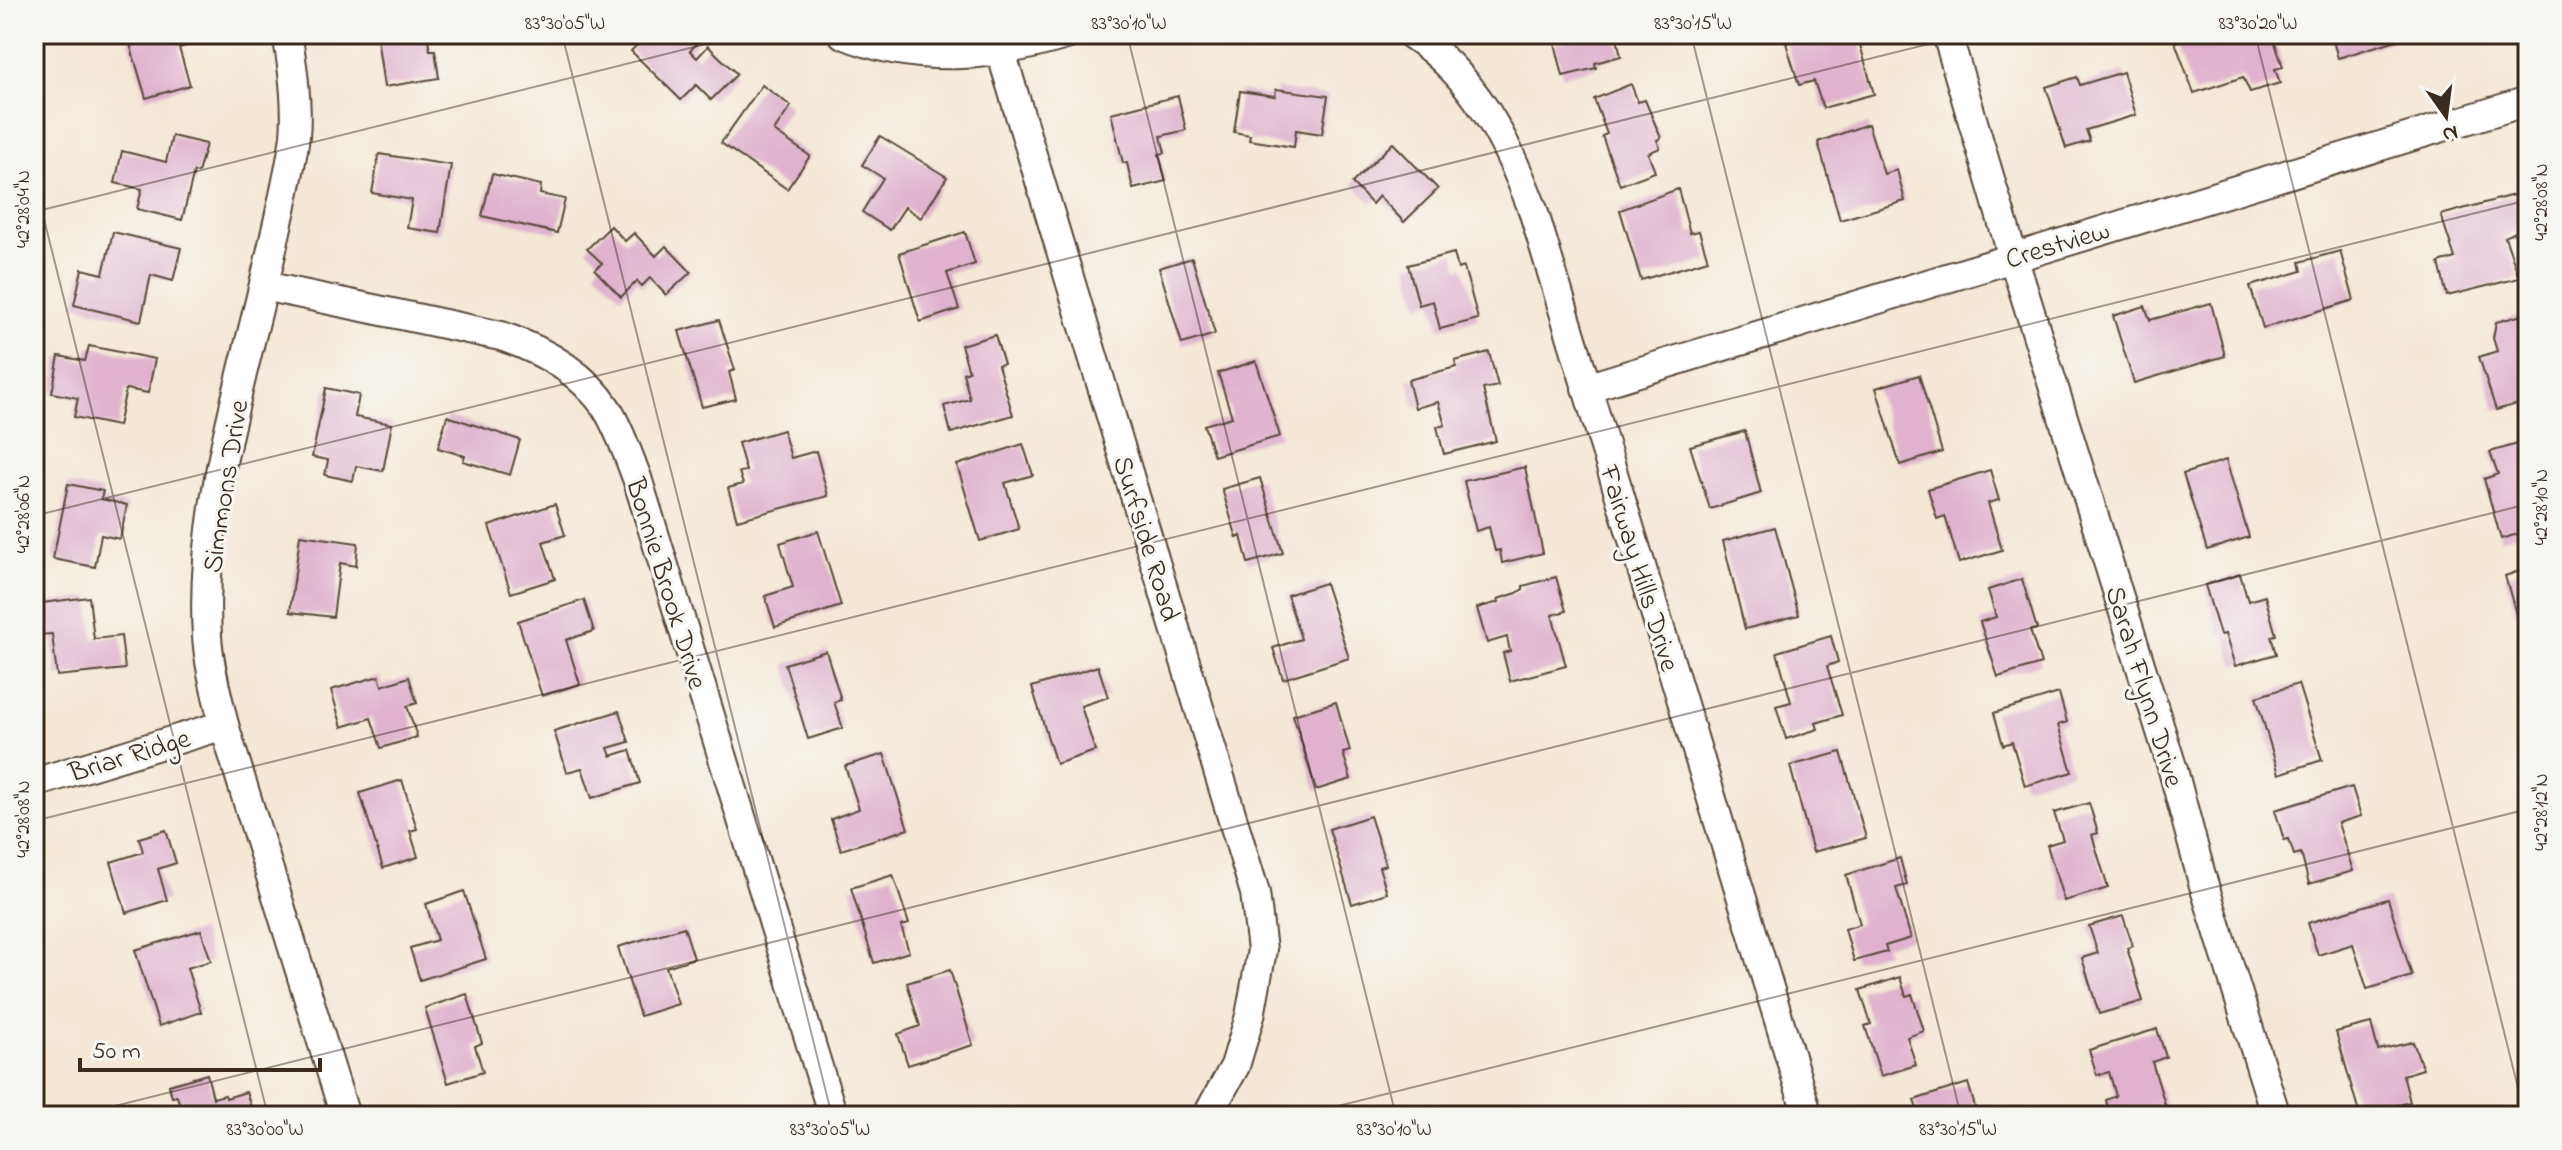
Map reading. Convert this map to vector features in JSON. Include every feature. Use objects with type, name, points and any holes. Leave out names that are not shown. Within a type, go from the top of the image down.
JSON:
[{"type":"street","name":"Simmons Drive","points":[[287,34],[294,77],[295,134],[264,286],[223,456],[213,515],[207,587],[207,636],[214,687],[224,725],[345,1116]]},
{"type":"street","points":[[843,34],[903,52],[936,55],[1001,52],[1069,34]]},
{"type":"street","name":"Sarah Flynn Drive","points":[[1947,34],[2276,1116]]},
{"type":"street","name":"Fairway Hills Drive","points":[[1425,38],[1469,86],[1493,119],[1516,163],[1533,210],[1808,1116]]},
{"type":"street","name":"Surfside Road","points":[[1001,52],[1255,893],[1262,950],[1250,1016],[1235,1066],[1207,1116]]},
{"type":"street","name":"Crestview","points":[[1586,388],[2528,101]]},
{"type":"street","name":"Bonnie Brook Drive","points":[[264,286],[501,336],[528,345],[558,361],[586,385],[606,408],[637,478],[833,1116]]},
{"type":"street","name":"Briar Ridge","points":[[34,783],[224,725]]},
{"type":"building","points":[[127,34],[199,34],[201,41],[179,48],[190,85],[146,98]]},
{"type":"building","points":[[382,34],[427,34],[430,50],[435,50],[439,78],[384,87],[377,37]]},
{"type":"building","points":[[648,34],[688,34],[697,43],[690,51],[697,58],[708,46],[737,74],[711,100],[696,85],[681,100],[631,51]]},
{"type":"building","points":[[1571,34],[1616,34],[1621,56],[1595,63],[1596,68],[1563,76],[1555,43],[1572,39]]},
{"type":"building","points":[[1798,34],[1857,34],[1874,94],[1823,108],[1814,81],[1799,85],[1786,43],[1799,39]]},
{"type":"building","points":[[2201,34],[2222,34],[2225,40],[2245,34],[2272,34],[2283,67],[2275,69],[2280,83],[2250,92],[2243,77],[2194,93],[2175,42]]},
{"type":"building","points":[[2331,34],[2413,34],[2413,35],[2338,58]]},
{"type":"building","points":[[2123,72],[2136,115],[2086,130],[2090,141],[2066,148],[2046,87],[2077,77],[2080,85]]},
{"type":"building","points":[[1631,84],[1638,102],[1645,100],[1661,138],[1657,140],[1660,148],[1648,153],[1655,172],[1620,185],[1602,136],[1607,134],[1594,99]]},
{"type":"building","points":[[762,85],[791,106],[774,131],[810,156],[787,189],[721,143]]},
{"type":"building","points":[[1276,89],[1328,96],[1322,134],[1296,130],[1294,147],[1249,140],[1250,135],[1234,132],[1240,91],[1275,96]]},
{"type":"building","points":[[1178,96],[1186,130],[1161,136],[1165,153],[1159,154],[1166,181],[1133,189],[1111,113]]},
{"type":"building","points":[[1868,124],[1884,174],[1897,170],[1905,201],[1840,220],[1818,142]]},
{"type":"building","points":[[172,136],[206,144],[198,173],[194,172],[182,220],[137,209],[142,189],[115,183],[122,151],[166,162]]},
{"type":"building","points":[[880,136],[947,177],[921,218],[905,207],[890,230],[862,212],[883,178],[862,165]]},
{"type":"building","points":[[1393,143],[1438,189],[1404,222],[1379,196],[1372,204],[1352,183]]},
{"type":"building","points":[[379,154],[451,165],[440,233],[407,228],[412,200],[372,193]]},
{"type":"building","points":[[492,174],[541,185],[540,194],[565,199],[557,233],[482,216]]},
{"type":"building","points":[[1678,189],[1690,233],[1699,231],[1708,260],[1641,280],[1620,210]]},
{"type":"building","points":[[2517,194],[2528,226],[2505,237],[2519,278],[2447,296],[2439,263],[2455,258],[2441,215]]},
{"type":"building","points":[[611,226],[625,241],[634,233],[656,256],[666,246],[691,272],[666,295],[650,278],[642,286],[637,281],[621,297],[595,270],[602,263],[587,249]]},
{"type":"building","points":[[113,232],[181,248],[173,281],[151,275],[141,321],[74,305],[82,269],[103,274]]},
{"type":"building","points":[[965,232],[975,264],[947,273],[959,309],[920,322],[899,253]]},
{"type":"building","points":[[2340,251],[2354,300],[2263,328],[2250,286],[2302,271],[2300,262]]},
{"type":"building","points":[[1454,253],[1458,269],[1464,267],[1478,319],[1440,329],[1433,301],[1419,305],[1408,265]]},
{"type":"building","points":[[1192,258],[1215,334],[1182,344],[1159,268]]},
{"type":"building","points":[[2211,303],[2225,356],[2134,383],[2113,316],[2145,306],[2150,320]]},
{"type":"building","points":[[2526,314],[2528,401],[2496,410],[2479,357],[2497,351],[2493,338],[2496,322]]},
{"type":"building","points":[[719,320],[735,370],[729,372],[736,399],[702,407],[679,331]]},
{"type":"building","points":[[995,335],[1004,364],[998,365],[1013,415],[951,433],[944,406],[970,399],[963,373],[969,371],[961,345]]},
{"type":"building","points":[[89,346],[155,359],[148,393],[126,389],[118,426],[74,417],[78,398],[52,393],[59,356],[85,361]]},
{"type":"building","points":[[1489,352],[1498,386],[1483,389],[1496,441],[1444,454],[1437,427],[1445,425],[1438,402],[1415,408],[1408,380],[1456,367],[1455,361]]},
{"type":"building","points":[[1256,361],[1280,436],[1214,456],[1204,425],[1232,417],[1218,373]]},
{"type":"building","points":[[1919,375],[1942,452],[1900,465],[1876,388]]},
{"type":"building","points":[[326,388],[359,395],[355,417],[392,424],[383,471],[356,466],[353,481],[325,475],[328,460],[312,457]]},
{"type":"building","points":[[447,416],[520,440],[510,475],[463,461],[465,456],[438,448]]},
{"type":"building","points":[[783,430],[791,458],[816,451],[828,496],[737,520],[728,488],[743,484],[739,472],[746,471],[738,443]]},
{"type":"building","points":[[1745,431],[1761,493],[1710,509],[1690,446]]},
{"type":"building","points":[[2528,441],[2528,531],[2501,539],[2484,479],[2498,474],[2490,452]]},
{"type":"building","points":[[1023,444],[1033,475],[1005,483],[1019,529],[980,541],[957,465]]},
{"type":"building","points":[[2226,460],[2249,537],[2207,550],[2183,474]]},
{"type":"building","points":[[1525,467],[1543,553],[1502,563],[1500,550],[1495,551],[1489,527],[1476,531],[1464,481]]},
{"type":"building","points":[[1990,470],[1999,500],[1988,503],[2002,550],[1959,563],[1945,516],[1937,519],[1928,489]]},
{"type":"building","points":[[1260,478],[1283,553],[1248,563],[1222,489]]},
{"type":"building","points":[[68,484],[103,491],[101,499],[127,505],[120,539],[101,535],[95,567],[53,559]]},
{"type":"building","points":[[555,504],[565,535],[543,542],[555,579],[511,593],[489,526]]},
{"type":"building","points":[[1775,527],[1799,615],[1745,629],[1723,541]]},
{"type":"building","points":[[818,531],[841,606],[775,627],[765,596],[793,587],[780,543]]},
{"type":"building","points":[[300,535],[358,543],[356,566],[340,563],[333,617],[290,612]]},
{"type":"building","points":[[2528,568],[2527,622],[2525,613],[2516,614],[2505,576]]},
{"type":"building","points":[[2240,574],[2248,601],[2265,596],[2276,635],[2271,636],[2276,654],[2235,666],[2225,634],[2220,635],[2205,585]]},
{"type":"building","points":[[1556,577],[1566,611],[1552,615],[1566,666],[1510,681],[1503,653],[1510,651],[1507,637],[1487,643],[1477,608],[1499,602],[1498,599],[1517,593],[1523,586]]},
{"type":"building","points":[[2022,579],[2037,629],[2030,630],[2041,664],[1998,677],[1980,622],[1996,617],[1988,590]]},
{"type":"building","points":[[1325,583],[1349,658],[1283,679],[1273,648],[1301,639],[1287,595]]},
{"type":"building","points":[[89,597],[94,639],[121,636],[125,669],[57,676],[52,634],[34,635],[34,604]]},
{"type":"building","points":[[584,600],[594,631],[566,640],[580,684],[542,696],[518,621]]},
{"type":"building","points":[[1831,636],[1838,662],[1827,666],[1842,715],[1816,723],[1818,729],[1786,739],[1776,706],[1791,702],[1777,652]]},
{"type":"building","points":[[826,651],[841,700],[834,702],[843,728],[808,739],[785,664]]},
{"type":"building","points":[[1098,666],[1108,697],[1081,706],[1095,751],[1056,764],[1032,687]]},
{"type":"building","points":[[379,676],[382,686],[409,677],[417,703],[407,706],[417,737],[381,748],[371,718],[342,727],[331,690]]},
{"type":"building","points":[[2298,684],[2322,760],[2279,774],[2256,697]]},
{"type":"building","points":[[2059,693],[2067,722],[2058,725],[2072,772],[2025,786],[2012,742],[2003,745],[1994,713]]},
{"type":"building","points":[[1336,702],[1350,751],[1343,753],[1351,779],[1316,790],[1293,715]]},
{"type":"building","points":[[619,711],[629,742],[608,748],[611,756],[630,750],[640,783],[592,798],[582,768],[567,772],[554,731]]},
{"type":"building","points":[[1841,752],[1866,838],[1813,852],[1790,766]]},
{"type":"building","points":[[884,754],[908,829],[841,850],[831,819],[859,809],[845,766]]},
{"type":"building","points":[[402,780],[417,829],[410,831],[418,857],[383,868],[360,793]]},
{"type":"building","points":[[2352,787],[2361,816],[2338,823],[2353,871],[2309,884],[2301,853],[2294,855],[2289,839],[2284,840],[2275,810]]},
{"type":"building","points":[[2089,803],[2098,833],[2092,835],[2108,888],[2064,901],[2047,845],[2063,840],[2054,813]]},
{"type":"building","points":[[1370,816],[1386,865],[1379,867],[1387,893],[1352,904],[1329,829]]},
{"type":"building","points":[[166,830],[176,863],[158,869],[167,900],[126,913],[111,862],[143,852],[139,838]]},
{"type":"building","points":[[1900,858],[1907,885],[1896,888],[1911,938],[1885,946],[1887,952],[1854,961],[1845,929],[1860,924],[1846,875]]},
{"type":"building","points":[[893,875],[909,924],[901,926],[909,952],[874,963],[851,888]]},
{"type":"building","points":[[464,891],[486,959],[420,980],[410,948],[437,940],[426,904]]},
{"type":"building","points":[[2388,899],[2412,976],[2367,989],[2353,944],[2318,955],[2308,923]]},
{"type":"building","points":[[2123,916],[2133,946],[2127,948],[2143,1001],[2099,1014],[2082,958],[2098,953],[2089,926]]},
{"type":"building","points":[[684,927],[694,958],[666,967],[678,1004],[640,1016],[618,947]]},
{"type":"building","points":[[201,930],[211,961],[187,968],[201,1012],[159,1026],[135,950]]},
{"type":"building","points":[[950,970],[973,1045],[908,1065],[898,1034],[920,1026],[907,983]]},
{"type":"building","points":[[1900,977],[1906,996],[1912,994],[1924,1031],[1907,1037],[1916,1065],[1881,1076],[1865,1026],[1871,1024],[1860,990]]},
{"type":"building","points":[[467,994],[482,1043],[475,1046],[483,1072],[448,1083],[425,1008]]},
{"type":"building","points":[[2371,1023],[2378,1050],[2413,1042],[2423,1069],[2403,1075],[2410,1102],[2360,1116],[2336,1032]]},
{"type":"building","points":[[2157,1029],[2166,1057],[2152,1062],[2168,1114],[2110,1116],[2106,1100],[2116,1096],[2109,1072],[2097,1075],[2089,1050]]},
{"type":"building","points":[[207,1074],[213,1098],[246,1092],[254,1116],[200,1116],[199,1111],[183,1116],[177,1096],[172,1097],[169,1085]]},
{"type":"building","points":[[1968,1083],[1976,1110],[1965,1113],[1965,1116],[1919,1116],[1914,1100]]}]
